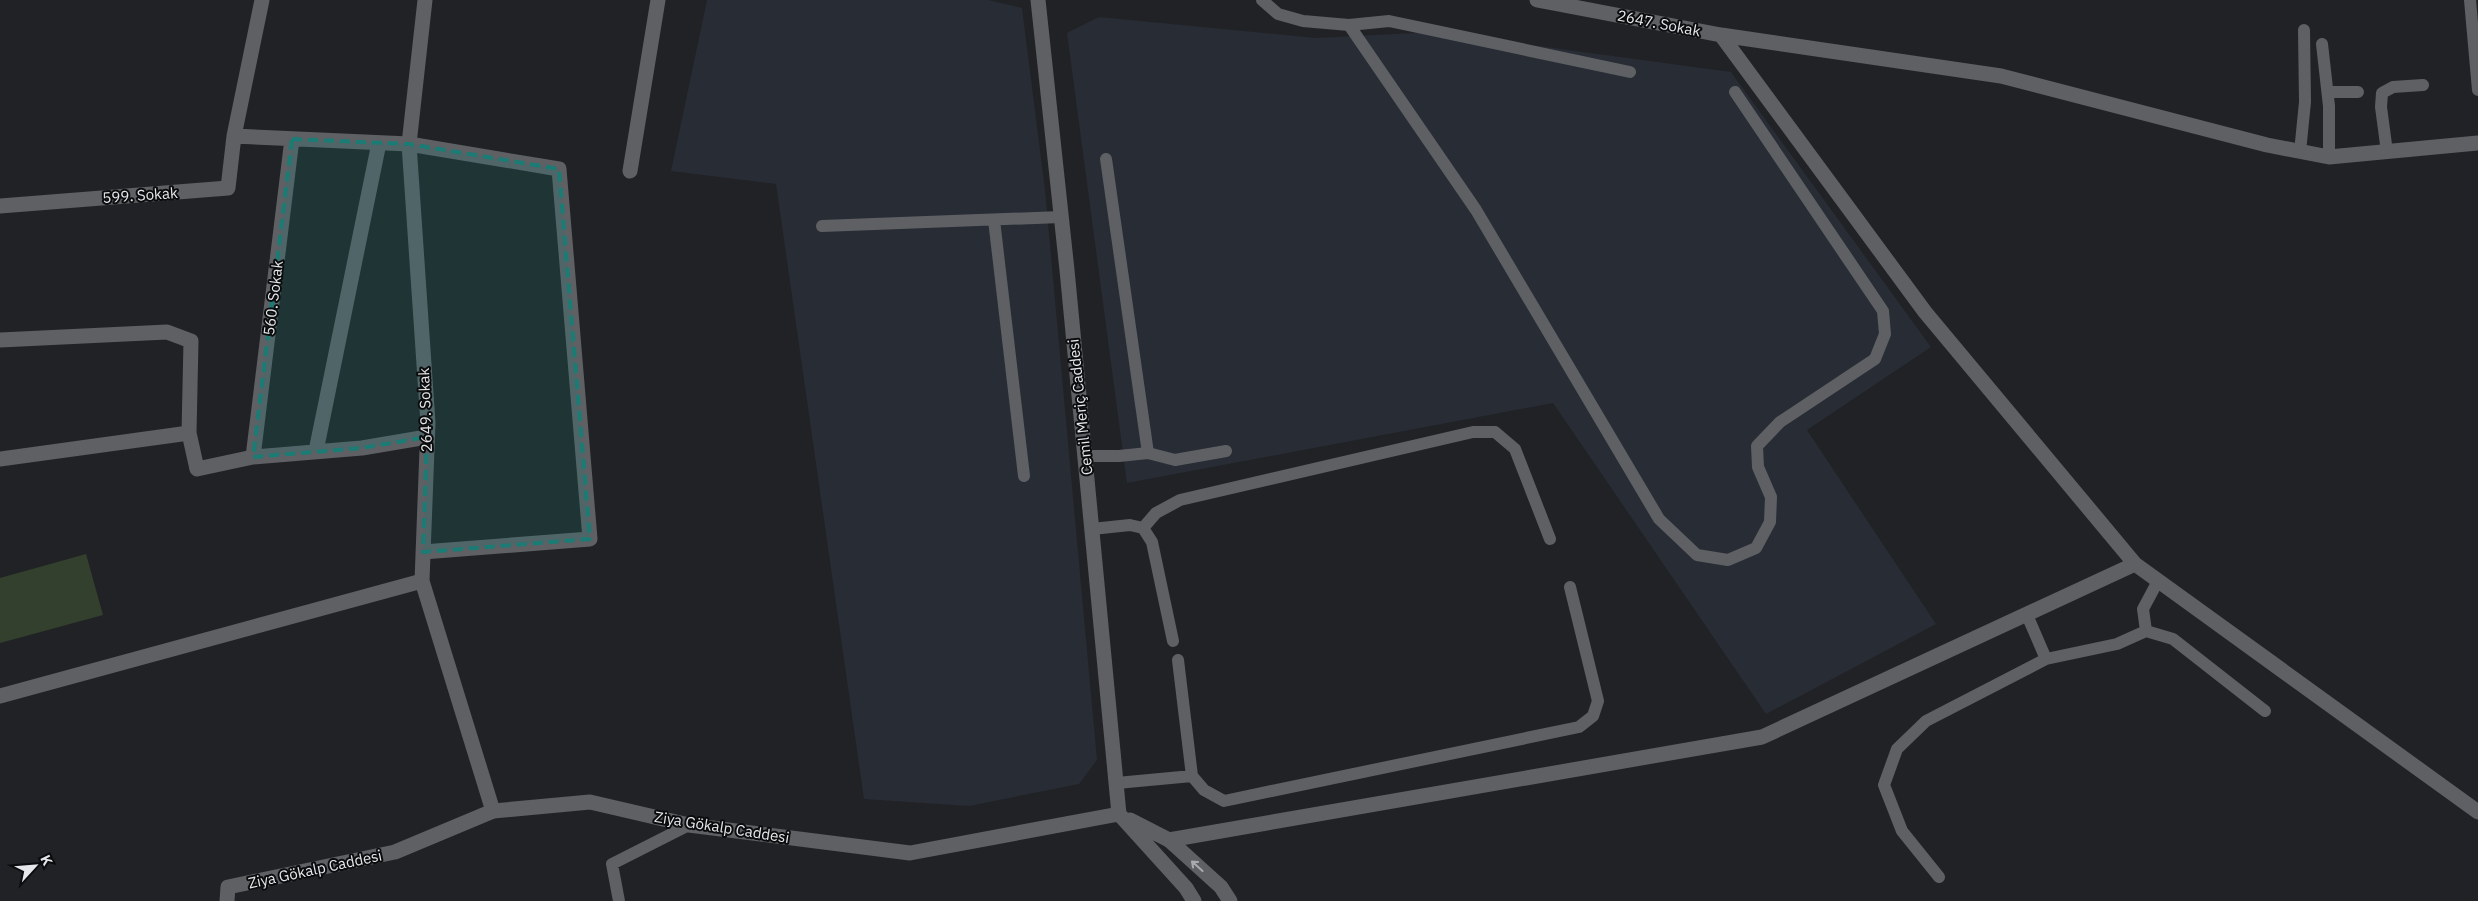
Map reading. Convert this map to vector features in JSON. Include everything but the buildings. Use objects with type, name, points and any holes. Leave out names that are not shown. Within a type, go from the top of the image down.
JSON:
[{"type":"street","points":[[262,0],[234,136],[409,144],[559,169],[590,539],[423,552]]},
{"type":"street","name":"2649. Sokak","points":[[425,0],[409,144],[427,437],[422,581],[493,811]]},
{"type":"street","points":[[630,172],[658,0]]},
{"type":"street","name":"Cemil Meriç Caddesi","points":[[1038,0],[1062,217],[1120,814]]},
{"type":"street","name":"2647. Sokak","points":[[1537,0],[1722,35],[2001,76],[2300,152],[2329,157],[2478,143]]},
{"type":"street","points":[[1722,35],[1925,312],[2135,564],[2478,812]]},
{"type":"street","name":"599. Sokak","points":[[0,206],[228,188],[234,136]]},
{"type":"street","name":"560. Sokak","points":[[253,457],[292,139]]},
{"type":"street","points":[[316,451],[378,143]]},
{"type":"street","points":[[0,340],[166,332],[191,341],[189,433],[197,469],[253,457],[362,448],[427,437]]},
{"type":"street","points":[[0,459],[189,433]]},
{"type":"street","points":[[1169,840],[1762,736],[2135,564]]},
{"type":"street","points":[[0,696],[422,581]]},
{"type":"street","name":"Ziya Gökalp Caddesi","points":[[227,901],[228,887],[395,852],[493,811],[590,802],[689,825],[910,853],[1120,814]]},
{"type":"street","points":[[1120,814],[1169,840],[1220,887],[1230,901]]},
{"type":"street","points":[[1120,814],[1186,888],[1194,901]]},
{"type":"lane","points":[[1262,0],[1278,14],[1303,21],[1349,25],[1389,21],[1630,72]]},
{"type":"lane","points":[[2470,0],[2478,90]]},
{"type":"lane","points":[[1349,25],[1476,210],[1659,519],[1697,555],[1728,560],[1756,548],[1770,522],[1771,497],[1758,467],[1757,446],[1780,422],[1875,359],[1885,334],[1883,311],[1735,92]]},
{"type":"lane","points":[[2300,152],[2305,102],[2304,30]]},
{"type":"lane","points":[[2322,44],[2328,92],[2329,157]]},
{"type":"lane","points":[[2387,152],[2381,107],[2382,93],[2392,88],[2423,85]]},
{"type":"lane","points":[[2328,92],[2358,92]]},
{"type":"lane","points":[[1106,159],[1148,453]]},
{"type":"lane","points":[[822,226],[1062,217]]},
{"type":"lane","points":[[994,220],[1024,476]]},
{"type":"lane","points":[[1143,528],[1156,513],[1180,500],[1473,432],[1495,432],[1515,449],[1550,539]]},
{"type":"lane","points":[[1085,456],[1119,456],[1148,453],[1175,460],[1226,451]]},
{"type":"lane","points":[[1092,528],[1130,525],[1143,528],[1152,542],[1173,641]]},
{"type":"lane","points":[[2146,631],[2142,609],[2158,581]]},
{"type":"lane","points":[[1178,660],[1192,776],[1204,790],[1224,801],[1579,727],[1593,716],[1598,701],[1570,587]]},
{"type":"lane","points":[[2027,614],[2046,659]]},
{"type":"lane","points":[[1940,876],[1902,832],[1884,785],[1896,749],[1926,721],[2046,659],[2117,644],[2146,631],[2173,638],[2265,711]]},
{"type":"lane","points":[[1117,783],[1192,776]]},
{"type":"lane","points":[[619,901],[612,864],[689,825]]},
{"type":"highlighted area","points":[[292,139],[409,144],[559,169],[590,539],[423,552],[427,437],[362,448],[253,457]]},
{"type":"shaded area","points":[[707,0],[988,0],[1022,8],[1045,190],[1097,760],[1079,784],[969,806],[864,799],[776,184],[671,171]]},
{"type":"shaded area","points":[[1099,17],[1316,38],[1436,32],[1731,72],[1931,347],[1807,430],[1936,624],[1766,714],[1553,403],[1127,483],[1067,33]]},
{"type":"green space","points":[[86,554],[103,615],[0,643],[0,578]]}]
